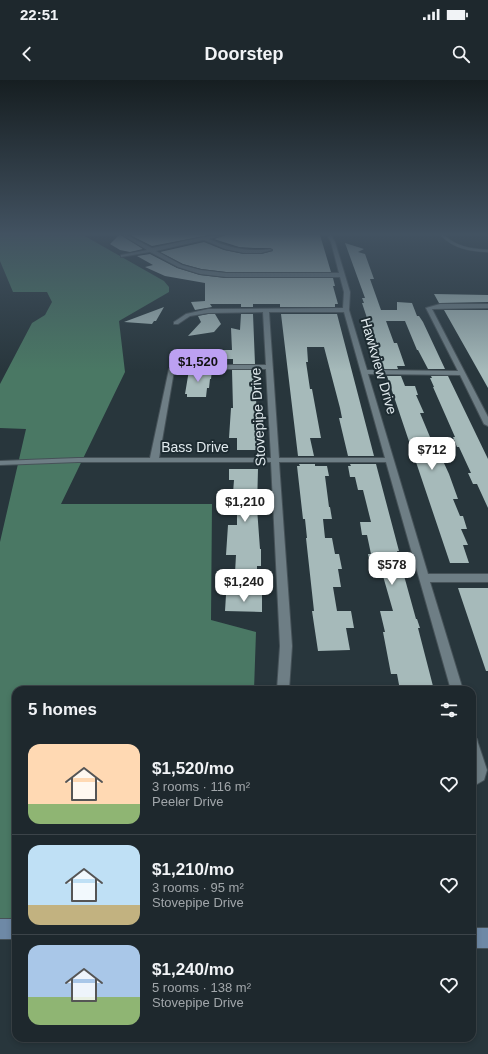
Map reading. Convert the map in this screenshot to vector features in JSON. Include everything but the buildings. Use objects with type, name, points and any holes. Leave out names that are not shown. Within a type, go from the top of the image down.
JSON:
[{"type":"street","name":"Hawkview Drive","points":[[343,280],[348,298],[346,310],[456,686]]},
{"type":"street","points":[[488,306],[440,306],[429,308],[488,424]]},
{"type":"street","points":[[176,324],[188,315],[201,312],[346,310]]},
{"type":"street","name":"Stovepipe Drive","points":[[266,311],[286,646],[283,686]]},
{"type":"street","points":[[154,460],[170,372],[173,369],[269,368]]},
{"type":"street","points":[[364,372],[461,373]]},
{"type":"street","name":"Bass Drive","points":[[0,463],[78,460],[390,460]]},
{"type":"street","points":[[424,578],[488,578]]},
{"type":"street","points":[[476,756],[480,770],[480,776],[476,779]]},
{"type":"street","points":[[0,929],[12,929]]},
{"type":"street","points":[[476,938],[488,938]]},
{"type":"green space","points":[[8,280],[163,280],[169,287],[169,292],[119,321],[125,372],[61,504],[212,504],[211,620],[256,632],[254,686],[12,686],[12,919],[0,918],[0,542],[26,429],[0,428],[0,384],[32,323],[45,315],[52,302],[47,292],[13,292]]}]
